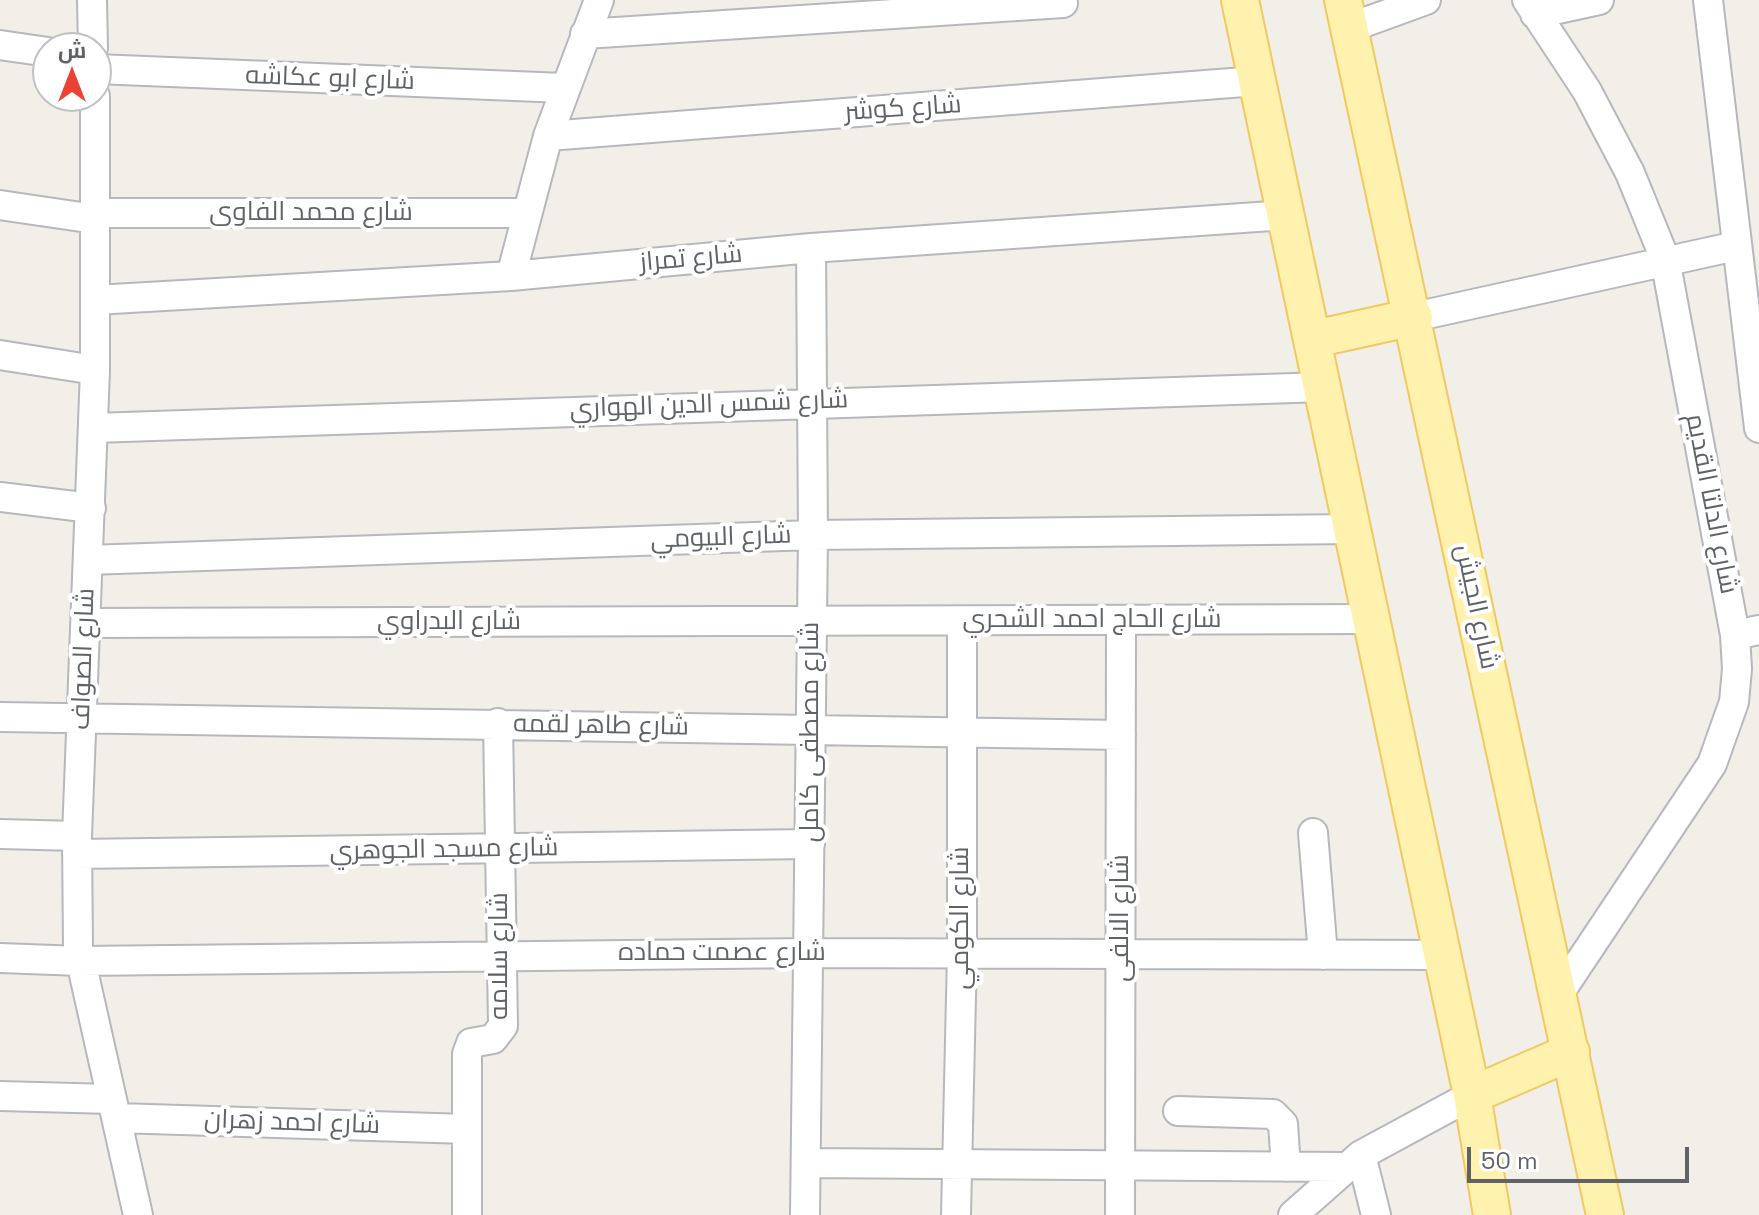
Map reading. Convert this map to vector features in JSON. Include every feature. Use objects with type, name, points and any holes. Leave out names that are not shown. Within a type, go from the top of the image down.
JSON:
[{"type":"main road","points":[[1240,0],[1443,955],[1472,1095],[1492,1215]]},
{"type":"main road","name":"شارع الجيش","points":[[1346,14],[1414,317],[1605,1215]]},
{"type":"main road","points":[[1314,339],[1414,317]]},
{"type":"main road","points":[[1472,1095],[1571,1052]]},
{"type":"street","points":[[92,0],[93,32]]},
{"type":"street","points":[[511,276],[548,136],[599,0]]},
{"type":"street","points":[[1346,14],[1426,0]]},
{"type":"street","points":[[1542,6],[1599,0]]},
{"type":"street","points":[[1708,0],[1759,428]]},
{"type":"street","points":[[585,34],[1063,3]]},
{"type":"street","name":"شارع الدلتا القديم","points":[[1542,6],[1630,173],[1665,259],[1747,633],[1734,702],[1712,764],[1558,995]]},
{"type":"street","points":[[0,45],[32,50]]},
{"type":"street","name":"شارع ابو عكاشه","points":[[112,70],[564,88]]},
{"type":"street","name":"شارع كوشر","points":[[548,136],[1257,81]]},
{"type":"street","name":"شارع الصواف","points":[[95,112],[94,428],[77,845],[80,961],[138,1215]]},
{"type":"street","name":"شارع محمد الفاوى","points":[[0,205],[95,216],[527,213]]},
{"type":"street","name":"شارع تمراز","points":[[95,300],[511,276],[811,248],[1286,215]]},
{"type":"street","points":[[1414,317],[1665,259],[1736,246]]},
{"type":"street","name":"شارع مصطفى كامل","points":[[805,1215],[813,535],[811,248]]},
{"type":"street","points":[[0,355],[95,370]]},
{"type":"street","name":"شارع شمس الدين الهواري","points":[[94,428],[1324,387]]},
{"type":"street","points":[[0,497],[91,508]]},
{"type":"street","name":"شارع البيومي","points":[[88,560],[813,535],[1354,529]]},
{"type":"street","name":"شارع الحاج احمد الشحري","points":[[812,622],[1373,619]]},
{"type":"street","name":"شارع الالفى","points":[[1120,1215],[1121,620]]},
{"type":"street","name":"شارع الكومي","points":[[956,1215],[962,953],[962,621]]},
{"type":"street","name":"شارع البدراوي","points":[[86,623],[812,622]]},
{"type":"street","name":"شارع طاهر لقمه","points":[[0,717],[82,721],[498,723],[1121,735]]},
{"type":"street","name":"شارع سلامه","points":[[467,1215],[469,1048],[476,1040],[493,1039],[503,1026],[498,723]]},
{"type":"street","points":[[1313,833],[1323,955]]},
{"type":"street","name":"شارع مسجد الجوهري","points":[[0,834],[77,845],[500,849],[810,844]]},
{"type":"street","name":"شارع عصمت حماده","points":[[0,958],[80,961],[810,953],[1443,955]]},
{"type":"street","points":[[1293,1215],[1352,1161],[1472,1095]]},
{"type":"street","name":"شارع احمد زهران","points":[[0,1096],[115,1108],[467,1129]]},
{"type":"street","points":[[1178,1111],[1273,1114],[1283,1124],[1286,1167]]},
{"type":"street","points":[[807,1163],[1286,1167],[1352,1161]]},
{"type":"street","points":[[1352,1161],[1376,1215]]}]
